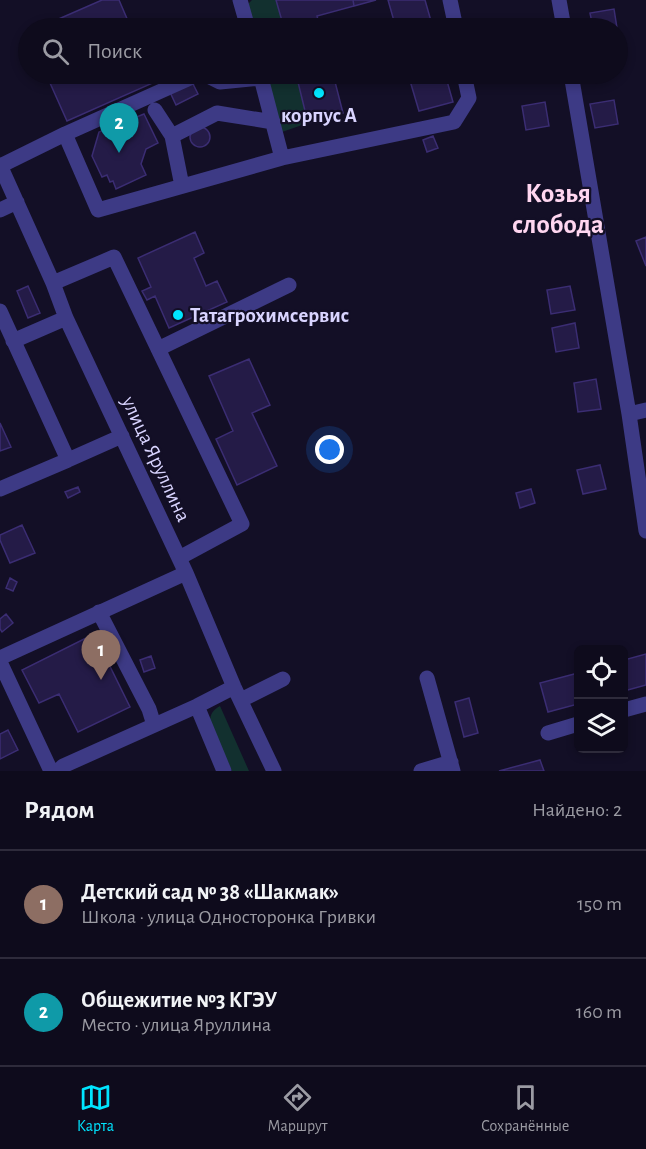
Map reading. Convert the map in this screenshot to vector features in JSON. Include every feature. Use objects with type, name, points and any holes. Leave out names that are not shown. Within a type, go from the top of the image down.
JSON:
[{"type":"street","points":[[240,0],[245,18]]},
{"type":"street","points":[[450,0],[454,18]]},
{"type":"street","points":[[559,0],[562,18]]},
{"type":"street","points":[[0,166],[177,84]]},
{"type":"street","points":[[262,84],[282,158]]},
{"type":"street","points":[[65,134],[98,210],[282,158],[453,122],[469,98],[466,84]]},
{"type":"street","points":[[573,84],[629,414],[646,531]]},
{"type":"street","points":[[155,110],[172,136],[182,186]]},
{"type":"street","points":[[172,136],[217,113],[273,122]]},
{"type":"street","name":"улица Яруллина","points":[[0,166],[53,283],[66,318],[186,573],[237,694],[274,771]]},
{"type":"street","points":[[0,210],[17,202]]},
{"type":"street","points":[[53,283],[114,257],[242,524],[179,558]]},
{"type":"street","points":[[158,349],[290,285]]},
{"type":"street","points":[[0,311],[68,460]]},
{"type":"street","points":[[14,341],[66,318]]},
{"type":"street","points":[[629,414],[646,410]]},
{"type":"street","points":[[0,489],[122,436]]},
{"type":"street","points":[[0,658],[186,573]]},
{"type":"street","points":[[99,612],[149,709],[154,724]]},
{"type":"street","points":[[0,662],[51,771]]},
{"type":"street","points":[[421,771],[452,767],[427,678]]},
{"type":"street","points":[[58,771],[63,766],[197,706],[283,679]]},
{"type":"street","points":[[628,709],[646,704]]},
{"type":"street","points":[[197,706],[224,771]]},
{"type":"street","points":[[548,734],[574,726]]},
{"type":"green space","points":[[252,0],[276,0],[281,18],[251,18],[247,5]]},
{"type":"green space","points":[[269,84],[298,84],[308,123],[282,132]]},
{"type":"green space","points":[[220,706],[249,771],[232,771],[210,722],[212,712]]},
{"type":"building","points":[[102,0],[119,0],[127,18],[61,18]]},
{"type":"building","points":[[276,0],[353,0],[354,6],[317,16],[318,18],[281,18]]},
{"type":"building","points":[[353,0],[376,0],[354,6]]},
{"type":"building","points":[[388,0],[425,0],[430,18],[393,18]]},
{"type":"building","points":[[614,9],[615,18],[591,18],[590,13]]},
{"type":"building","points":[[50,84],[150,84],[67,121]]},
{"type":"building","points":[[182,84],[193,84],[198,94],[176,105],[169,90]]},
{"type":"building","name":"корпус А","points":[[298,84],[336,84],[343,113],[308,123]]},
{"type":"building","points":[[411,84],[448,84],[453,102],[419,111]]},
{"type":"building","points":[[614,100],[618,124],[595,128],[590,104]]},
{"type":"building","points":[[545,102],[549,126],[526,130],[522,106]]},
{"type":"building","points":[[144,114],[158,143],[146,149],[141,164],[146,175],[116,189],[113,181],[110,182],[107,175],[102,177],[92,156],[99,132]]},
{"type":"building","points":[[196,127],[204,127],[210,133],[210,141],[204,147],[196,147],[190,141],[190,133]]},
{"type":"building","points":[[433,136],[438,148],[427,152],[423,140]]},
{"type":"building","points":[[195,232],[204,253],[194,258],[206,286],[217,281],[227,302],[169,328],[155,296],[147,300],[142,291],[151,287],[138,258]]},
{"type":"building","points":[[646,237],[646,266],[636,241]]},
{"type":"building","points":[[28,286],[40,313],[28,318],[17,291]]},
{"type":"building","points":[[570,286],[575,310],[551,314],[547,290]]},
{"type":"building","points":[[575,323],[579,348],[556,352],[552,328]]},
{"type":"building","points":[[249,359],[270,405],[252,413],[277,466],[237,485],[216,439],[233,431],[209,376]]},
{"type":"building","points":[[596,379],[601,409],[578,412],[574,383]]},
{"type":"building","points":[[0,423],[11,447],[0,451]]},
{"type":"building","points":[[600,465],[606,489],[583,494],[577,470]]},
{"type":"building","points":[[78,487],[80,492],[68,498],[65,492]]},
{"type":"building","points":[[531,489],[535,503],[520,508],[516,493]]},
{"type":"building","points":[[22,525],[35,553],[10,563],[0,535]]},
{"type":"building","points":[[10,578],[17,582],[13,591],[6,588]]},
{"type":"building","points":[[6,614],[13,623],[2,632],[0,619]]},
{"type":"building","points":[[94,634],[130,707],[78,732],[59,694],[39,703],[22,670]]},
{"type":"building","points":[[646,654],[646,685],[628,690],[628,659]]},
{"type":"building","points":[[151,656],[155,668],[144,672],[140,660]]},
{"type":"building","points":[[574,674],[574,705],[548,712],[540,683]]},
{"type":"building","points":[[469,698],[478,733],[464,737],[455,702]]},
{"type":"building","points":[[8,730],[18,750],[0,759],[0,734]]},
{"type":"building","points":[[540,760],[544,771],[499,771]]},
{"type":"place","name":"корпус А","points":[[319,93]]},
{"type":"place","name":"Общежитие №3 КГЭУ","points":[[119,153]]},
{"type":"place","name":"Татагрохимсервис","points":[[178,315]]},
{"type":"place","name":"Детский сад № 38 «Шакмак»","points":[[101,680]]},
{"type":"district","name":"Козья слобода","points":[[558,208]]}]
